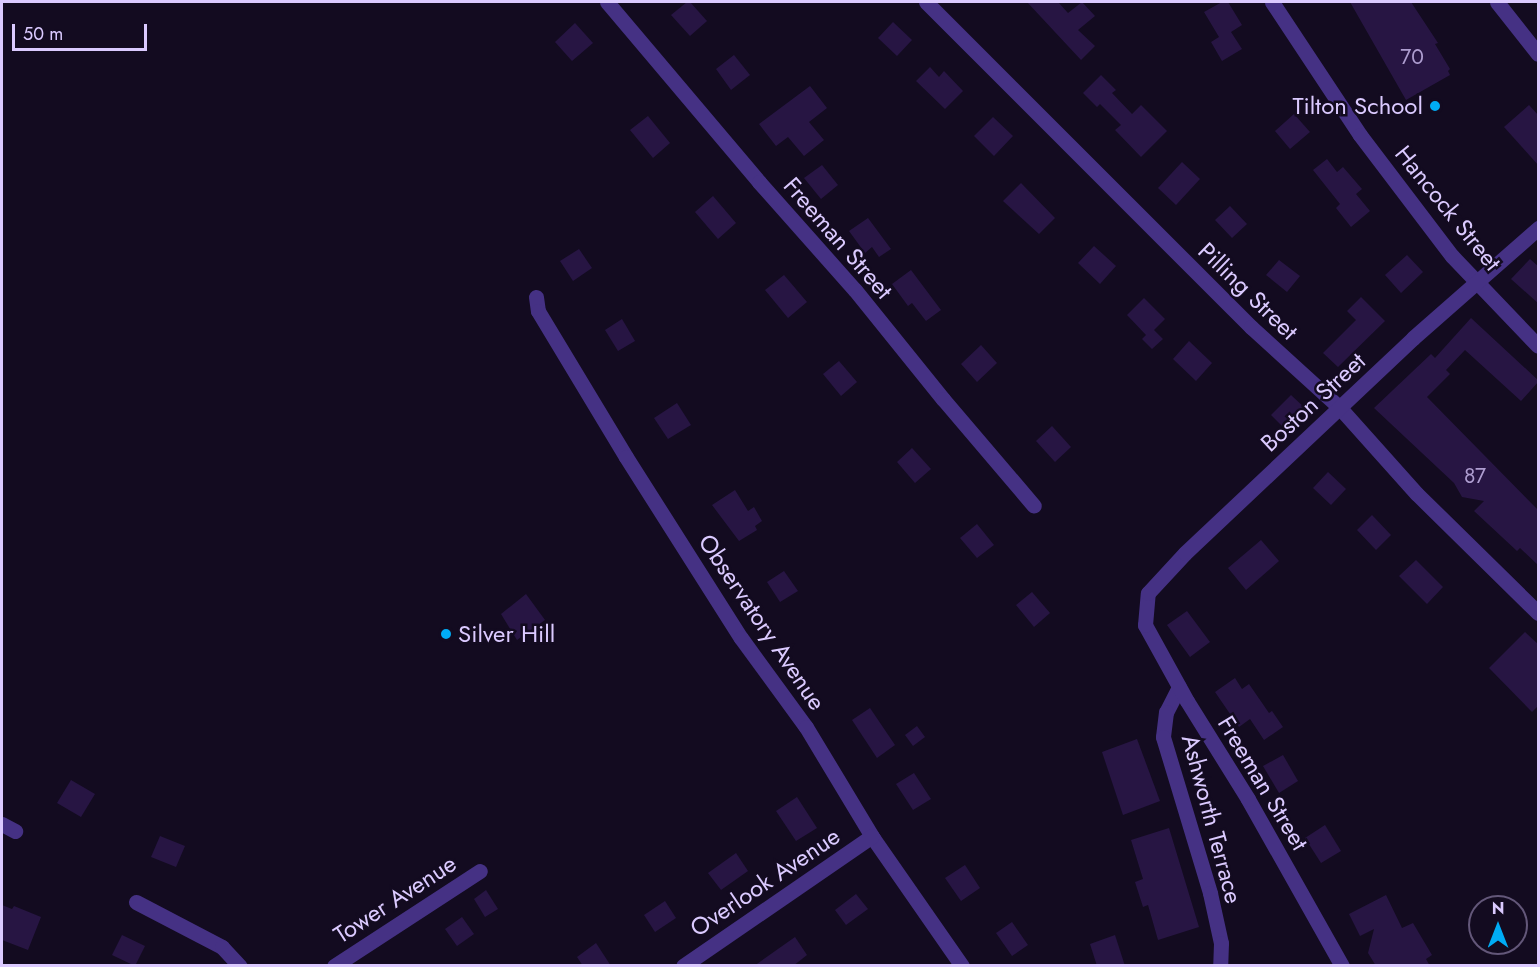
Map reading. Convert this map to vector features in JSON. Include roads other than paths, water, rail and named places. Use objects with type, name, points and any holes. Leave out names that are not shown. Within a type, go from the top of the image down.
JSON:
[{"type":"street","name":"Freeman Street","points":[[607,2],[759,182],[855,290],[1034,506]]},
{"type":"street","name":"Pilling Street","points":[[926,2],[1251,327],[1340,408],[1417,494],[1539,613]]},
{"type":"street","name":"Hancock Street","points":[[1272,2],[1360,135],[1452,256],[1539,346]]},
{"type":"street","points":[[1497,2],[1539,54]]},
{"type":"street","name":"Boston Street","points":[[1145,625],[1148,593],[1185,553],[1477,281],[1539,228]]},
{"type":"street","name":"Observatory Avenue","points":[[536,297],[538,311],[626,457],[741,638],[806,727],[872,837],[962,966]]},
{"type":"street","name":"Freeman Street","points":[[1145,625],[1179,687],[1248,798],[1342,966]]},
{"type":"street","name":"Ashworth Terrace","points":[[1179,687],[1166,712],[1162,737],[1210,893],[1221,943],[1220,966]]},
{"type":"street","name":"Overlook Avenue","points":[[683,966],[872,837]]},
{"type":"street","name":"Tower Avenue","points":[[334,966],[480,871]]},
{"type":"street","points":[[136,902],[222,947],[240,966]]},
{"type":"place","name":"Tilton School","points":[[1435,106]]},
{"type":"place","name":"Silver Hill","points":[[446,634]]}]
